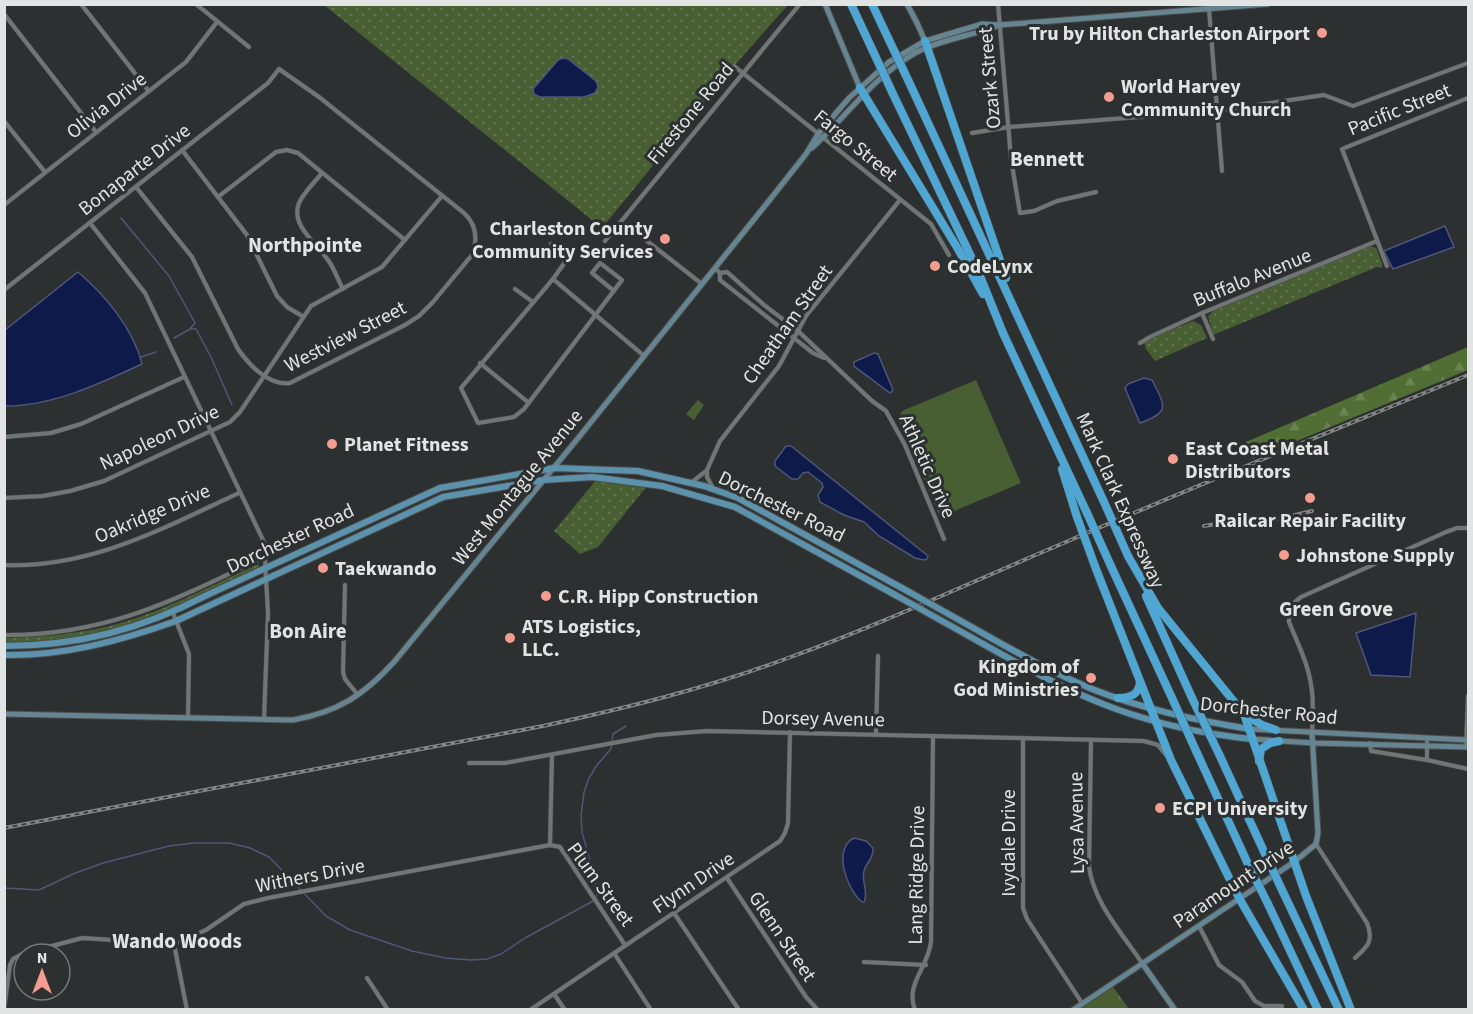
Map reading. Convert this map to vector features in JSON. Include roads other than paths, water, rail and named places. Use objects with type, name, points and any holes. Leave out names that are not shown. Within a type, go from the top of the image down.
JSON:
[{"type":"highway","name":"Mark Clark Expressway","points":[[851,4],[978,271],[1003,333],[1248,864],[1318,1010]]},
{"type":"highway","name":"Mark Clark Expressway","points":[[873,4],[1034,349],[1192,698],[1339,1010]]},
{"type":"highway","points":[[926,45],[1003,270],[1034,349]]},
{"type":"highway","points":[[861,91],[958,249],[1003,333]]},
{"type":"highway","points":[[1051,437],[1096,569],[1171,760],[1239,898],[1304,1010]]},
{"type":"highway","points":[[1128,556],[1158,608],[1244,714],[1276,730]]},
{"type":"highway","points":[[1118,698],[1127,698],[1136,694],[1140,687],[1140,680]]},
{"type":"highway","points":[[1244,714],[1294,862],[1351,1010]]},
{"type":"highway","points":[[1259,762],[1261,749],[1270,743],[1279,741]]},
{"type":"main road","points":[[825,4],[861,91]]},
{"type":"main road","points":[[907,4],[926,45]]},
{"type":"main road","name":"West Montague Avenue","points":[[4,714],[293,720],[326,712],[358,696],[377,681],[394,662],[554,468],[806,154],[861,91],[926,45],[999,26],[1156,14],[1166,10],[1268,4]]},
{"type":"main road","name":"Dorchester Road","points":[[4,646],[27,646],[80,640],[124,630],[172,613],[266,567],[440,488],[554,468],[638,471],[692,482],[738,498],[1034,662],[1092,689],[1118,698],[1191,719],[1249,729],[1467,743]]},
{"type":"main road","name":"Dorchester Road","points":[[4,654],[49,653],[85,648],[124,639],[176,621],[443,496],[543,480],[592,477],[673,489],[735,507],[1029,670],[1107,705],[1155,721],[1185,729],[1251,739],[1312,743],[1427,741]]},
{"type":"main road","name":"Paramount Drive","points":[[1073,1010],[1294,862],[1316,844],[1318,833],[1312,733]]},
{"type":"main road","points":[[1142,963],[1175,1010]]},
{"type":"street","points":[[81,4],[148,90]]},
{"type":"street","points":[[196,4],[249,47]]},
{"type":"street","name":"Firestone Road","points":[[605,241],[800,4]]},
{"type":"street","name":"Ozark Street","points":[[998,4],[1009,127],[1020,213],[1034,211],[1057,201],[1096,192]]},
{"type":"street","points":[[1156,4],[1156,14]]},
{"type":"street","points":[[1209,9],[1222,171]]},
{"type":"street","points":[[4,14],[96,132]]},
{"type":"street","name":"Olivia Drive","points":[[4,205],[186,62],[218,22]]},
{"type":"street","points":[[972,133],[1009,127],[1217,111],[1324,95],[1353,105],[1468,63]]},
{"type":"street","name":"Fargo Street","points":[[734,66],[930,224],[949,255]]},
{"type":"street","name":"Bonaparte Drive","points":[[4,290],[268,83],[279,69]]},
{"type":"street","name":"Westview Street","points":[[136,187],[192,257],[238,350],[246,361],[276,382],[290,383],[419,316],[472,255],[476,246],[474,227],[470,219],[319,97],[279,69]]},
{"type":"street","name":"Pacific Street","points":[[1377,241],[1342,149],[1468,98]]},
{"type":"street","points":[[4,121],[45,172]]},
{"type":"street","points":[[182,150],[247,235],[277,296],[287,307],[302,316]]},
{"type":"street","points":[[218,197],[276,152],[291,150],[298,153],[405,240]]},
{"type":"street","points":[[322,173],[299,203],[298,220],[302,229],[329,261],[343,290]]},
{"type":"street","name":"Napoleon Drive","points":[[4,498],[43,496],[104,481],[230,422],[240,412],[302,316],[316,302],[343,290],[382,267],[442,196]]},
{"type":"street","name":"Cheatham Street","points":[[692,482],[707,470],[720,441],[779,366],[806,316],[900,200]]},
{"type":"street","points":[[90,223],[145,293],[264,542],[268,613],[264,720]]},
{"type":"street","points":[[642,237],[702,284]]},
{"type":"street","points":[[1377,241],[1387,266]]},
{"type":"street","name":"Buffalo Avenue","points":[[1140,343],[1202,313],[1377,241]]},
{"type":"street","points":[[551,243],[568,258],[461,388],[478,423],[514,417],[529,402],[596,315],[614,291],[622,280],[600,263],[592,273],[614,291]]},
{"type":"street","name":"Athletic Drive","points":[[715,268],[720,273],[720,280],[813,353],[827,360]]},
{"type":"street","name":"Athletic Drive","points":[[720,273],[727,272],[797,330],[872,401],[886,411],[905,445],[944,539]]},
{"type":"street","points":[[553,279],[644,355]]},
{"type":"street","points":[[515,289],[532,302]]},
{"type":"street","points":[[1202,313],[1213,339]]},
{"type":"street","points":[[480,363],[529,402]]},
{"type":"street","points":[[4,437],[51,433],[81,424],[184,376]]},
{"type":"street","points":[[707,470],[707,477],[714,489]]},
{"type":"street","name":"Oakridge Drive","points":[[4,565],[40,564],[99,553],[128,544],[239,492]]},
{"type":"street","points":[[1312,733],[1312,686],[1289,622],[1295,602],[1325,585],[1446,532],[1468,528]]},
{"type":"street","points":[[4,635],[50,633],[91,627],[127,618],[176,600],[266,556]]},
{"type":"street","points":[[345,585],[343,672],[345,679],[358,696]]},
{"type":"street","points":[[172,613],[189,654],[188,718]]},
{"type":"street","points":[[876,734],[878,656]]},
{"type":"street","points":[[1467,743],[1468,696]]},
{"type":"street","name":"Dorsey Avenue","points":[[469,764],[505,763],[656,735],[688,732],[790,732],[1144,741],[1158,745],[1171,760]]},
{"type":"street","name":"Flynn Drive","points":[[530,1010],[780,842],[788,823],[790,732]]},
{"type":"street","name":"Lang Ridge Drive","points":[[915,1010],[911,1000],[912,989],[926,964],[931,942],[933,736]]},
{"type":"street","name":"Ivydale Drive","points":[[1023,738],[1023,908],[1027,919],[1082,1003]]},
{"type":"street","name":"Lysa Avenue","points":[[1090,740],[1089,867],[1091,880],[1096,894],[1142,963]]},
{"type":"street","points":[[1427,741],[1427,760]]},
{"type":"street","points":[[1370,743],[1371,751],[1468,769]]},
{"type":"street","points":[[550,845],[552,755]]},
{"type":"street","points":[[1316,844],[1367,923],[1370,937],[1366,948],[1354,958]]},
{"type":"street","name":"Withers Drive","points":[[4,1009],[10,965],[13,959],[22,954],[82,938],[174,944],[206,930],[244,904],[550,845]]},
{"type":"street","name":"Plum Street","points":[[550,845],[560,847],[626,945]]},
{"type":"street","name":"Glenn Street","points":[[727,878],[806,997],[818,1010]]},
{"type":"street","points":[[674,913],[739,1010]]},
{"type":"street","points":[[1198,926],[1219,964],[1242,982],[1255,1001],[1264,1006],[1282,1006]]},
{"type":"street","points":[[174,944],[187,1010]]},
{"type":"street","points":[[614,953],[651,1010]]},
{"type":"street","points":[[864,962],[926,964]]},
{"type":"street","points":[[367,978],[388,1010]]},
{"type":"street","points":[[554,994],[565,1010]]},
{"type":"water","points":[[568,59],[596,81],[598,87],[595,93],[584,97],[540,97],[534,94],[533,89],[558,60]]},
{"type":"water","points":[[1445,226],[1454,247],[1393,269],[1384,251]]},
{"type":"water","points":[[78,272],[117,313],[132,338],[142,364],[58,398],[5,406],[5,330]]},
{"type":"water","points":[[874,353],[878,354],[893,390],[890,393],[854,366],[854,362]]},
{"type":"water","points":[[1144,378],[1152,380],[1160,396],[1162,407],[1157,415],[1140,423],[1125,388],[1128,384]]},
{"type":"water","points":[[786,446],[791,446],[928,556],[927,559],[915,558],[879,536],[864,522],[844,515],[820,502],[818,495],[823,487],[822,483],[808,472],[803,473],[798,479],[792,479],[775,466],[775,461]]},
{"type":"water","points":[[1416,613],[1410,677],[1371,675],[1356,633]]},
{"type":"water","points":[[854,838],[866,841],[873,848],[864,871],[866,894],[864,902],[851,888],[844,870],[844,851],[847,843]]},
{"type":"waterway","points":[[121,218],[169,276],[195,323],[190,329]]},
{"type":"waterway","points":[[174,338],[190,329],[196,329],[232,405]]},
{"type":"waterway","points":[[141,357],[156,352]]},
{"type":"waterway","points":[[4,888],[39,890],[103,863],[169,846],[229,843],[250,848],[269,857],[326,916],[350,930],[412,951],[445,958],[487,959],[501,954],[525,938],[595,900],[597,893],[595,879],[582,832],[584,792],[597,765],[611,749],[613,734],[626,726]]},
{"type":"railway","points":[[4,828],[543,726],[728,679],[856,632],[1161,501],[1468,375]]},
{"type":"railway","points":[[1204,526],[1239,520],[1274,520],[1312,511]]},
{"type":"place","name":"Tru by Hilton Charleston Airport","points":[[1322,33]]},
{"type":"place","name":"World Harvey Community Church","points":[[1109,97]]},
{"type":"place","name":"Charleston County Community Services","points":[[665,239]]},
{"type":"place","name":"CodeLynx","points":[[935,266]]},
{"type":"place","name":"Planet Fitness","points":[[332,444]]},
{"type":"place","name":"East Coast Metal Distributors","points":[[1173,459]]},
{"type":"place","name":"Railcar Repair Facility","points":[[1310,498]]},
{"type":"place","name":"Johnstone Supply","points":[[1284,555]]},
{"type":"place","name":"Taekwando","points":[[323,568]]},
{"type":"place","name":"C.R. Hipp Construction","points":[[546,596]]},
{"type":"place","name":"ATS Logistics, LLC.","points":[[510,638]]},
{"type":"place","name":"Kingdom of God Ministries","points":[[1091,678]]},
{"type":"place","name":"ECPI University","points":[[1160,808]]},
{"type":"district","name":"Bennett","points":[[1047,159]]},
{"type":"district","name":"Northpointe","points":[[305,245]]},
{"type":"district","name":"Green Grove","points":[[1336,609]]},
{"type":"district","name":"Bon Aire","points":[[308,631]]},
{"type":"district","name":"Wando Woods","points":[[177,941]]}]
